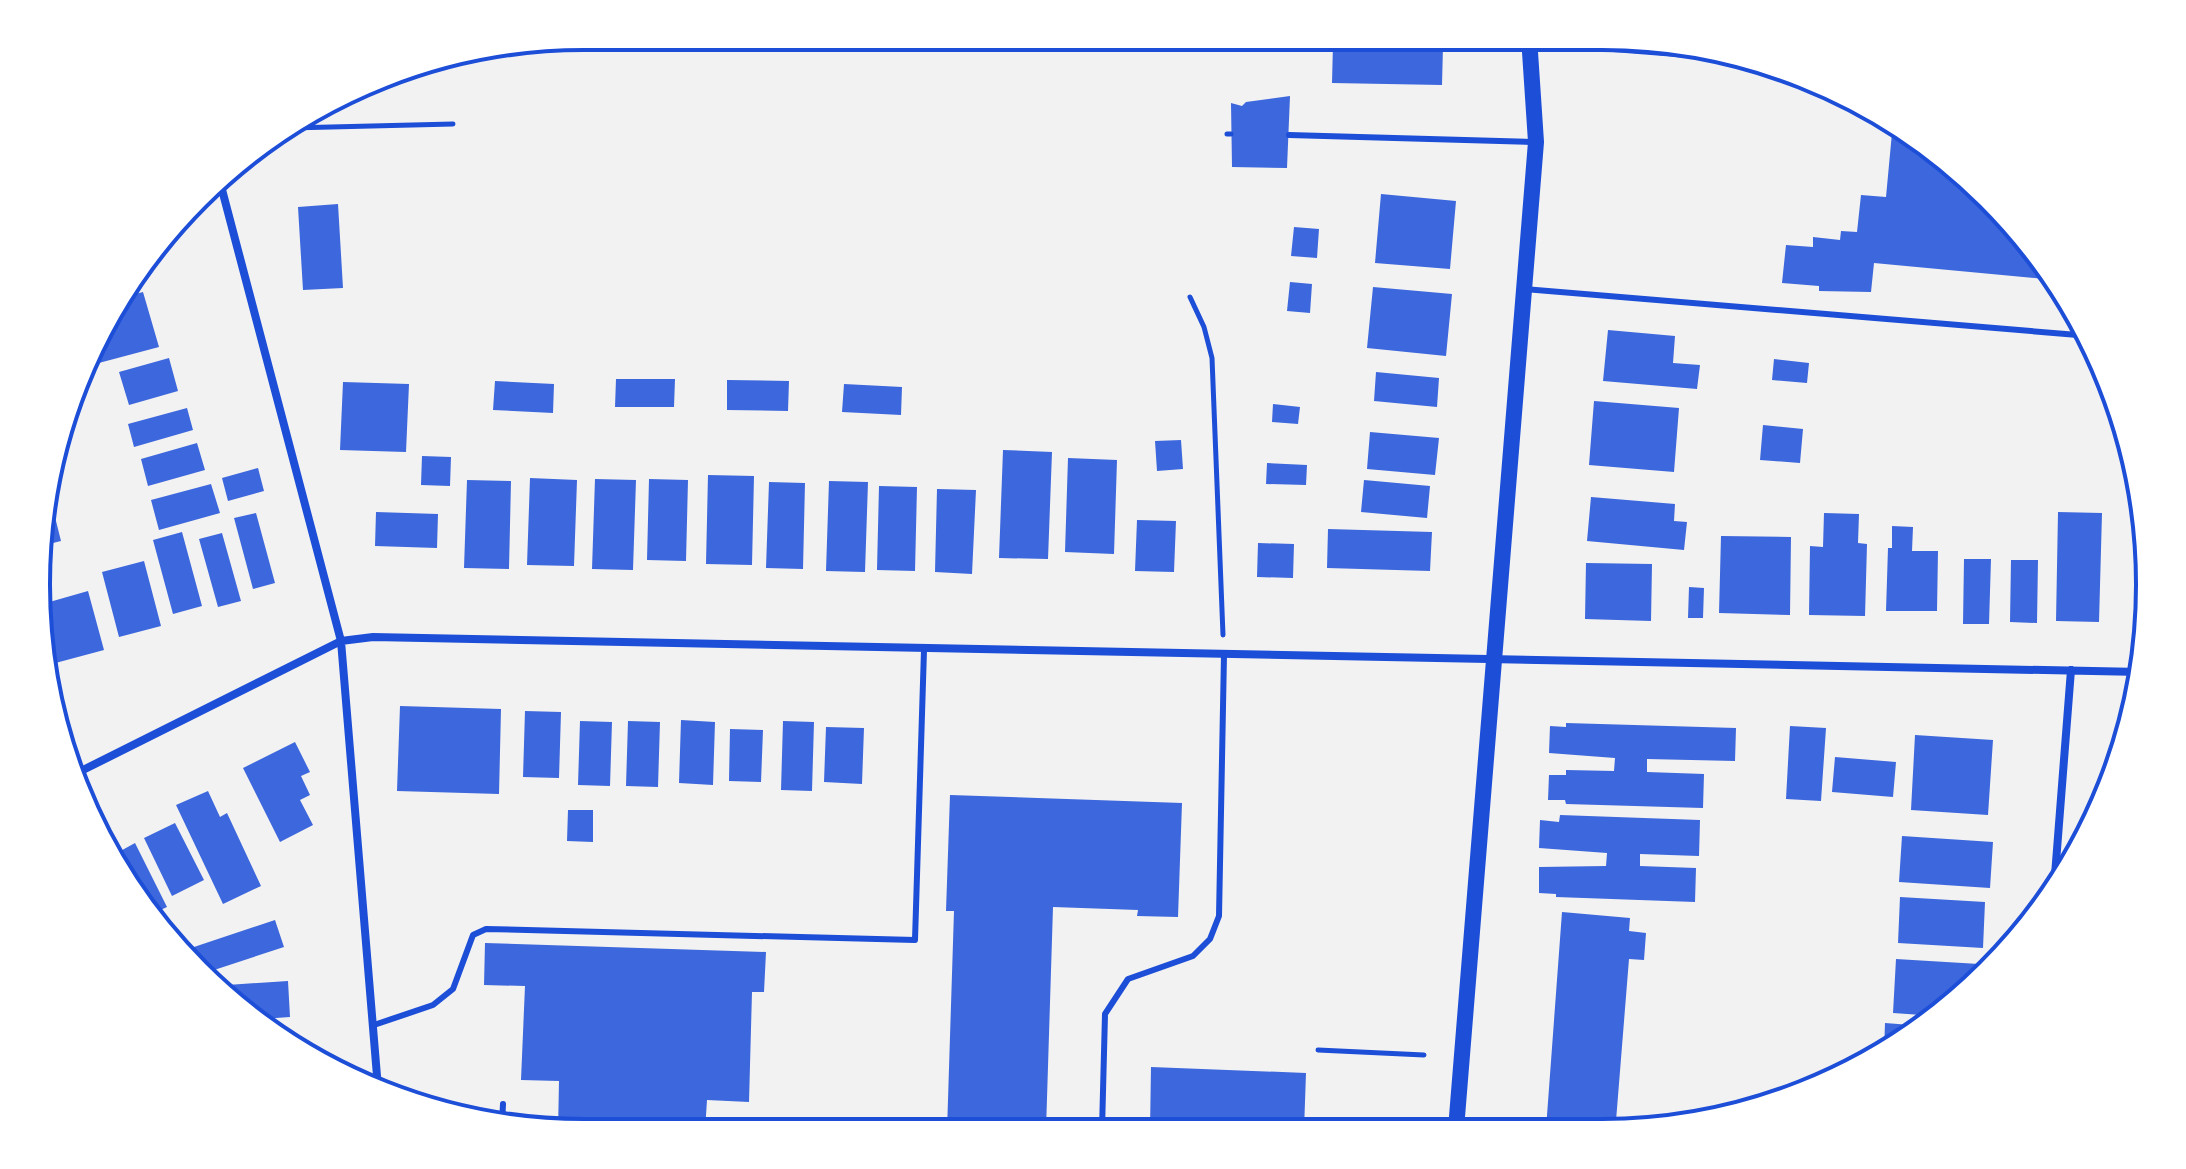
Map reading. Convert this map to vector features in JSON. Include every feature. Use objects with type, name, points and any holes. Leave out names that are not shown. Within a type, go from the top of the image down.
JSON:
[{"type":"main road","points":[[1457,1119],[1536,142],[1530,50]]},
{"type":"street","points":[[223,192],[341,641],[377,1077]]},
{"type":"street","points":[[83,770],[341,641],[388,638],[2128,672]]},
{"type":"street","points":[[2056,865],[2071,670]]},
{"type":"lane","points":[[1289,135],[1536,142]]},
{"type":"lane","points":[[1524,289],[2074,335]]},
{"type":"lane","points":[[374,1025],[433,1005],[453,989],[473,935],[486,929],[915,940],[924,650]]},
{"type":"lane","points":[[1102,1119],[1105,1014],[1128,979],[1193,956],[1210,939],[1219,916],[1224,655]]},
{"type":"lane","points":[[503,1104],[503,1112]]},
{"type":"path","points":[[308,128],[453,124]]},
{"type":"path","points":[[1190,297],[1204,327],[1212,358],[1224,655]]},
{"type":"path","points":[[1318,1050],[1424,1055]]},
{"type":"building","points":[[1333,50],[1443,50],[1442,85],[1332,83]]},
{"type":"building","points":[[1290,96],[1287,168],[1232,167],[1231,103],[1242,106],[1246,102]]},
{"type":"building","points":[[1892,136],[1927,160],[1979,207],[2039,279],[1874,263],[1871,292],[1819,291],[1819,286],[1782,283],[1786,245],[1813,247],[1813,237],[1840,240],[1841,231],[1857,232],[1861,195],[1886,197]]},
{"type":"building","points":[[1381,194],[1456,201],[1450,269],[1375,263]]},
{"type":"building","points":[[338,204],[343,288],[303,290],[298,207]]},
{"type":"building","points":[[1294,227],[1319,229],[1317,258],[1291,256]]},
{"type":"building","points":[[1290,282],[1312,284],[1310,313],[1287,311]]},
{"type":"building","points":[[1373,287],[1452,294],[1446,356],[1367,348]]},
{"type":"building","points":[[143,292],[159,347],[98,363],[122,317],[136,294]]},
{"type":"building","points":[[1608,330],[1675,336],[1673,363],[1700,365],[1697,389],[1603,381]]},
{"type":"building","points":[[169,358],[178,391],[129,405],[119,372]]},
{"type":"building","points":[[1774,359],[1809,363],[1807,383],[1772,380]]},
{"type":"building","points":[[1376,372],[1439,378],[1437,407],[1374,401]]},
{"type":"building","points":[[616,379],[675,379],[674,407],[615,407]]},
{"type":"building","points":[[727,380],[789,381],[788,411],[727,410]]},
{"type":"building","points":[[495,381],[554,384],[553,413],[493,410]]},
{"type":"building","points":[[343,382],[409,384],[406,452],[340,450]]},
{"type":"building","points":[[844,384],[902,387],[901,415],[842,412]]},
{"type":"building","points":[[1594,401],[1679,408],[1674,472],[1589,465]]},
{"type":"building","points":[[1273,404],[1300,407],[1298,424],[1272,422]]},
{"type":"building","points":[[187,408],[193,430],[134,447],[128,424]]},
{"type":"building","points":[[1763,425],[1803,429],[1800,463],[1760,460]]},
{"type":"building","points":[[1370,432],[1439,438],[1435,475],[1367,469]]},
{"type":"building","points":[[1181,440],[1183,469],[1157,471],[1155,441]]},
{"type":"building","points":[[197,443],[205,470],[148,486],[141,459]]},
{"type":"building","points":[[1003,450],[1052,452],[1048,559],[999,558]]},
{"type":"building","points":[[422,456],[451,457],[450,486],[421,485]]},
{"type":"building","points":[[1068,458],[1117,460],[1114,554],[1065,552]]},
{"type":"building","points":[[1267,463],[1307,465],[1306,485],[1266,484]]},
{"type":"building","points":[[258,468],[264,491],[228,501],[222,478]]},
{"type":"building","points":[[708,475],[754,476],[752,565],[706,564]]},
{"type":"building","points":[[530,478],[577,480],[574,566],[527,565]]},
{"type":"building","points":[[595,479],[636,480],[633,570],[592,569]]},
{"type":"building","points":[[649,479],[688,480],[686,561],[647,560]]},
{"type":"building","points":[[467,480],[511,481],[509,569],[464,568]]},
{"type":"building","points":[[1364,480],[1430,486],[1427,518],[1361,512]]},
{"type":"building","points":[[829,481],[868,482],[865,572],[826,571]]},
{"type":"building","points":[[769,482],[805,483],[803,569],[766,568]]},
{"type":"building","points":[[211,484],[220,513],[159,530],[151,500]]},
{"type":"building","points":[[879,486],[917,487],[915,571],[877,570]]},
{"type":"building","points":[[937,489],[976,490],[972,574],[935,572]]},
{"type":"building","points":[[1591,497],[1675,504],[1674,521],[1687,522],[1684,550],[1587,541]]},
{"type":"building","points":[[376,512],[438,514],[437,548],[375,546]]},
{"type":"building","points":[[2058,512],[2102,513],[2099,622],[2056,621]]},
{"type":"building","points":[[256,513],[275,583],[253,589],[234,518]]},
{"type":"building","points":[[1824,513],[1859,514],[1858,543],[1867,544],[1865,616],[1809,615],[1810,546],[1823,547]]},
{"type":"building","points":[[55,516],[61,541],[52,543]]},
{"type":"building","points":[[1137,520],[1176,521],[1174,572],[1135,571]]},
{"type":"building","points":[[1892,526],[1913,527],[1912,551],[1938,551],[1937,611],[1886,611],[1888,548],[1892,548]]},
{"type":"building","points":[[1328,529],[1432,532],[1430,571],[1327,568]]},
{"type":"building","points":[[182,532],[202,606],[173,614],[153,540]]},
{"type":"building","points":[[222,533],[241,601],[218,607],[199,539]]},
{"type":"building","points":[[1721,536],[1791,537],[1790,615],[1719,613]]},
{"type":"building","points":[[1258,543],[1294,544],[1293,578],[1257,577]]},
{"type":"building","points":[[1964,559],[1991,559],[1989,624],[1963,624]]},
{"type":"building","points":[[2011,560],[2038,560],[2037,623],[2010,622]]},
{"type":"building","points":[[144,561],[161,626],[119,637],[102,572]]},
{"type":"building","points":[[1586,563],[1652,564],[1651,621],[1585,619]]},
{"type":"building","points":[[1689,587],[1704,588],[1703,618],[1688,618]]},
{"type":"building","points":[[88,591],[104,650],[56,663],[51,602]]},
{"type":"building","points":[[400,706],[501,709],[499,794],[397,791]]},
{"type":"building","points":[[525,711],[561,712],[559,778],[523,777]]},
{"type":"building","points":[[681,720],[715,722],[713,785],[679,783]]},
{"type":"building","points":[[580,721],[612,722],[610,786],[578,785]]},
{"type":"building","points":[[628,721],[660,722],[658,787],[626,786]]},
{"type":"building","points":[[783,721],[814,722],[812,791],[781,790]]},
{"type":"building","points":[[1566,723],[1736,728],[1735,761],[1647,759],[1647,772],[1704,774],[1703,808],[1566,804],[1565,800],[1548,800],[1549,775],[1566,775],[1566,770],[1614,771],[1615,758],[1549,753],[1550,726],[1566,727]]},
{"type":"building","points":[[1790,726],[1826,728],[1821,801],[1786,799]]},
{"type":"building","points":[[826,727],[864,728],[862,784],[824,782]]},
{"type":"building","points":[[730,729],[763,730],[761,782],[729,781]]},
{"type":"building","points":[[1915,735],[1993,740],[1988,815],[1911,810]]},
{"type":"building","points":[[295,742],[310,772],[301,776],[310,795],[300,800],[313,825],[280,842],[243,768]]},
{"type":"building","points":[[1835,757],[1896,762],[1893,797],[1832,792]]},
{"type":"building","points":[[208,791],[220,817],[227,813],[261,886],[223,904],[176,805]]},
{"type":"building","points":[[950,795],[1182,803],[1178,917],[1137,916],[1138,910],[1053,907],[1046,1119],[947,1119],[954,911],[946,911]]},
{"type":"building","points":[[568,810],[593,810],[593,842],[567,841]]},
{"type":"building","points":[[1560,815],[1700,820],[1699,856],[1640,854],[1640,866],[1696,868],[1695,902],[1556,897],[1556,894],[1539,893],[1539,867],[1606,866],[1607,853],[1539,848],[1540,820],[1559,822]]},
{"type":"building","points":[[175,823],[204,880],[172,896],[144,838]]},
{"type":"building","points":[[1902,836],[1993,842],[1990,888],[1899,882]]},
{"type":"building","points":[[135,843],[167,907],[160,910],[121,851]]},
{"type":"building","points":[[1900,897],[1985,902],[1983,948],[1898,943]]},
{"type":"building","points":[[1562,912],[1630,918],[1629,931],[1646,933],[1644,960],[1629,959],[1616,1119],[1547,1119]]},
{"type":"building","points":[[275,920],[284,947],[215,970],[193,947]]},
{"type":"building","points":[[485,943],[766,952],[764,992],[752,992],[749,1102],[707,1100],[706,1119],[558,1118],[559,1081],[521,1080],[525,986],[484,985]]},
{"type":"building","points":[[1896,959],[1977,964],[1919,1015],[1893,1013]]},
{"type":"building","points":[[288,981],[290,1017],[272,1018],[231,985]]},
{"type":"building","points":[[1885,1023],[1905,1025],[1898,1029],[1885,1037]]},
{"type":"building","points":[[1151,1067],[1306,1073],[1304,1119],[1150,1119]]}]
